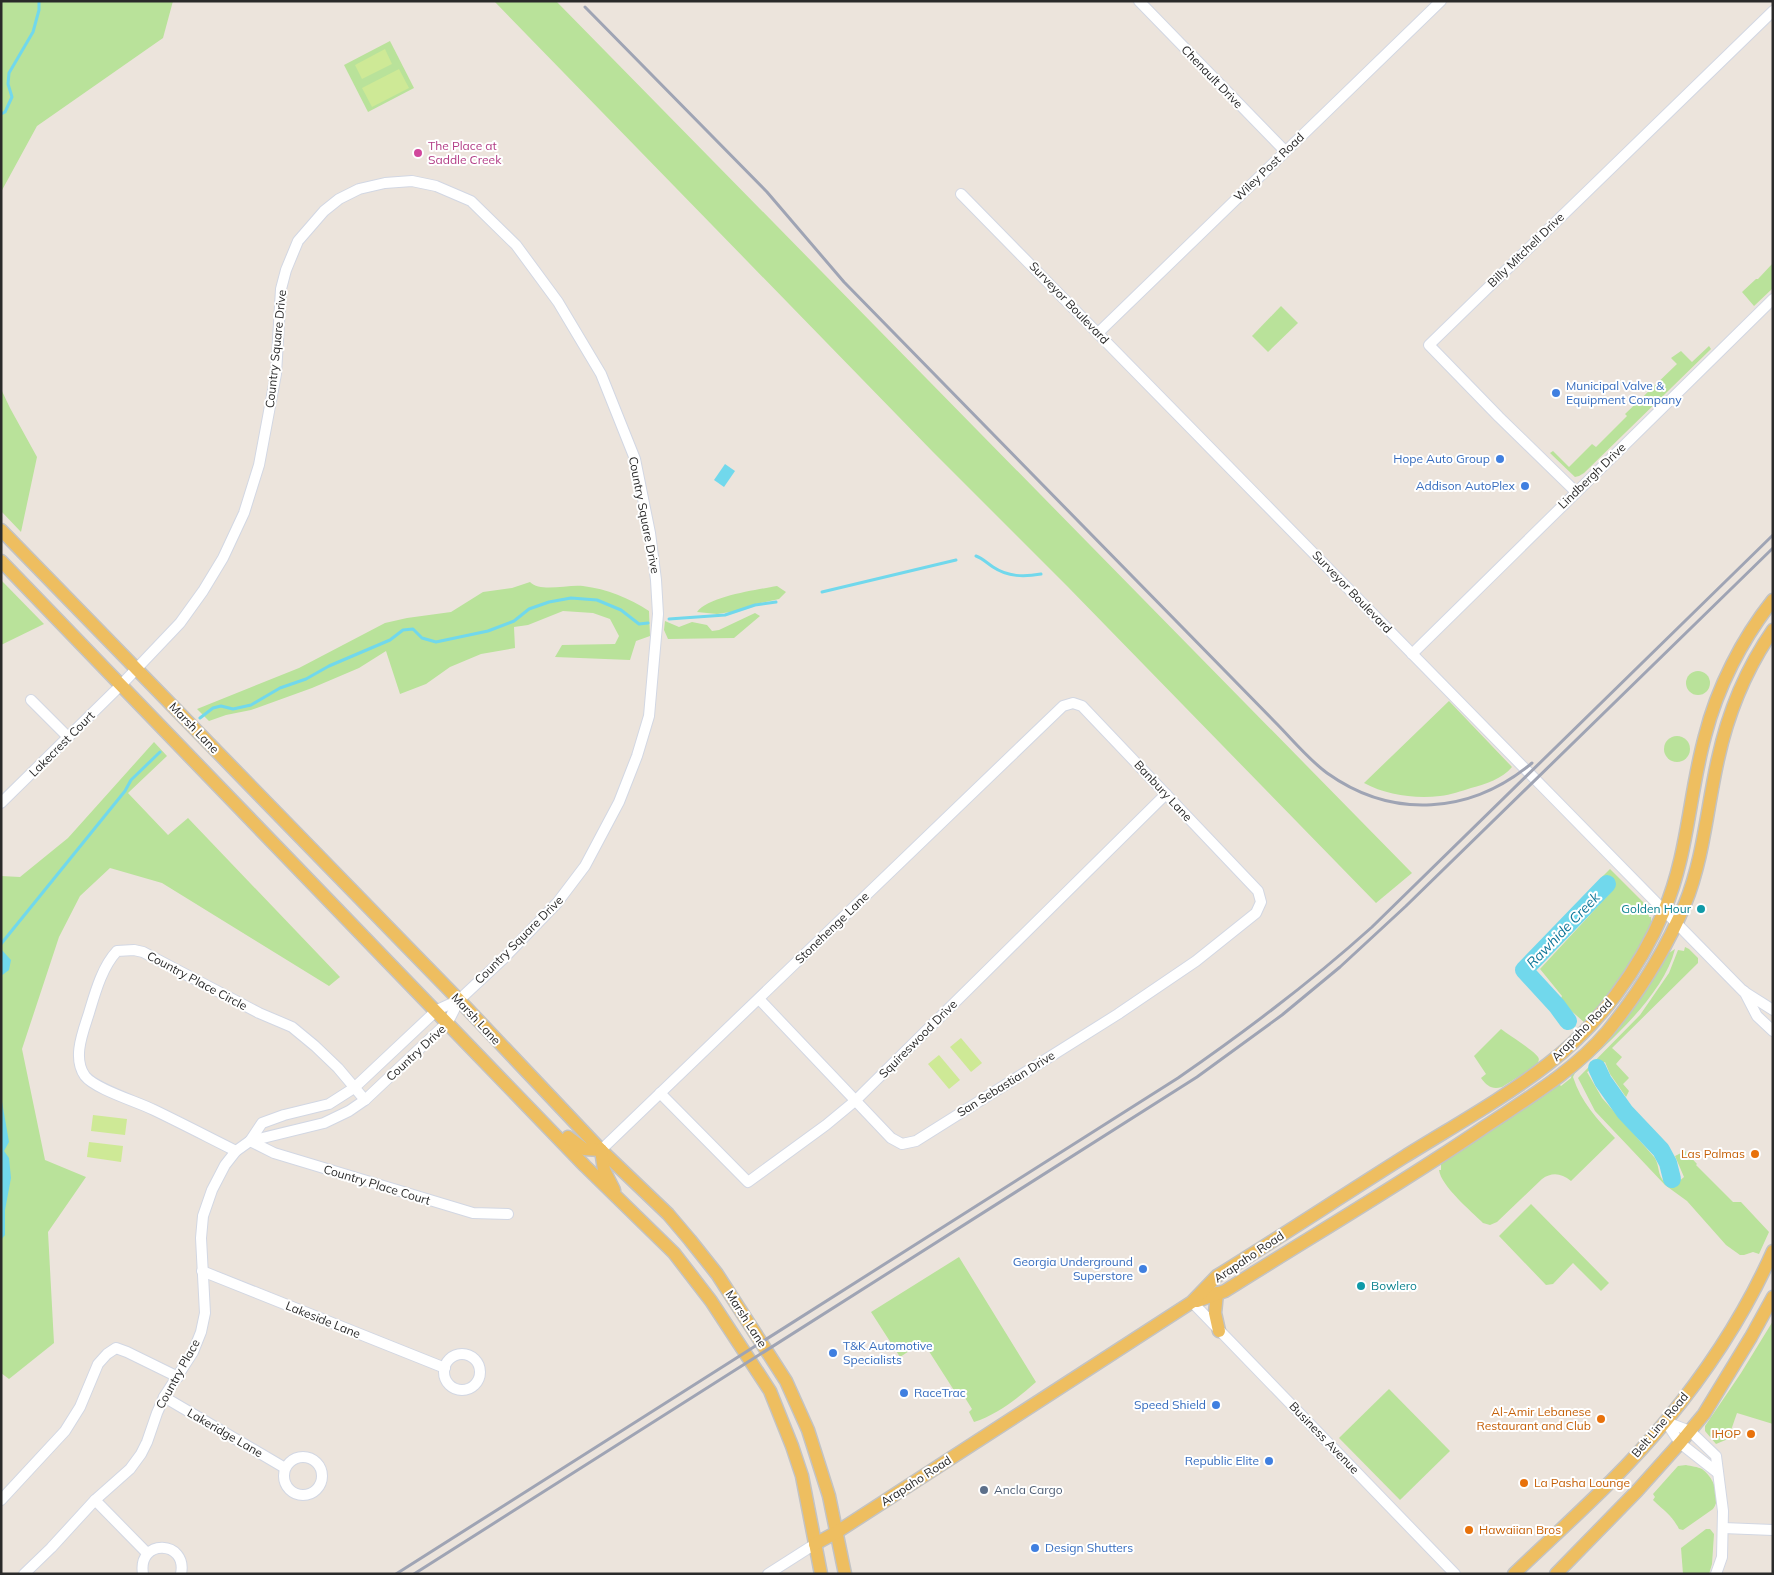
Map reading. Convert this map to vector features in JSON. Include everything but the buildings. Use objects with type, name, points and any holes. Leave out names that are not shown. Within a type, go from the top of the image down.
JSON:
[{"type":"main road","name":"Marsh Lane","points":[[1,530],[459,1000],[601,1150],[668,1214],[690,1240],[722,1282],[786,1380],[808,1430],[829,1496],[845,1574]]},
{"type":"main road","name":"Marsh Lane","points":[[4,564],[437,1010],[545,1124],[674,1253],[712,1301],[770,1391],[802,1476],[821,1574]]},
{"type":"main road","name":"Arapaho Road","points":[[1192,1302],[1217,1276],[1496,1100],[1549,1064],[1582,1034],[1606,1008],[1642,955],[1664,910],[1678,872],[1699,761],[1714,707],[1731,668],[1773,600]]},
{"type":"main road","name":"Arapaho Road","points":[[815,1544],[837,1532],[1192,1302],[1225,1291],[1420,1171],[1543,1088],[1576,1062],[1606,1033],[1633,998],[1653,966],[1676,922],[1686,899],[1703,843],[1718,758],[1730,712],[1762,645],[1773,630]]},
{"type":"main road","points":[[1714,707],[1730,712]]},
{"type":"main road","points":[[545,1124],[553,1124],[584,1149],[601,1150],[604,1170],[620,1200]]},
{"type":"main road","name":"Belt Line Road","points":[[1514,1574],[1618,1473],[1666,1422],[1735,1324],[1773,1251]]},
{"type":"main road","points":[[1217,1293],[1215,1313],[1219,1331]]},
{"type":"main road","name":"Belt Line Road","points":[[1556,1574],[1690,1431],[1709,1406],[1773,1297]]},
{"type":"street","name":"Chenault Drive","points":[[1139,1],[1285,151]]},
{"type":"street","name":"Wiley Post Road","points":[[1098,334],[1441,1]]},
{"type":"street","name":"Billy Mitchell Drive","points":[[1576,492],[1429,345],[1773,11]]},
{"type":"street","name":"Country Square Drive","points":[[122,684],[180,623],[194,604],[223,558],[244,512],[259,465],[276,374],[281,289],[286,270],[298,242],[324,211],[359,189],[386,183],[412,181],[436,186],[471,201],[503,231],[536,271],[558,302],[601,374],[634,459],[650,533],[658,614],[649,716],[637,756],[619,802],[586,866],[535,928],[459,1000],[437,1010]]},
{"type":"street","name":"Surveyor Boulevard","points":[[962,194],[1743,991],[1773,1010]]},
{"type":"street","name":"Lindbergh Drive","points":[[1412,654],[1773,299]]},
{"type":"street","name":"Lakecrest Court","points":[[1,803],[122,684]]},
{"type":"street","points":[[31,700],[68,737]]},
{"type":"street","name":"Banbury Lane","points":[[1063,706],[1073,703],[1082,706],[1258,891]]},
{"type":"street","name":"Stonehenge Lane","points":[[601,1150],[1063,706]]},
{"type":"street","name":"Squireswood Drive","points":[[660,1093],[748,1182],[826,1125],[855,1101],[1166,794]]},
{"type":"street","name":"San Sebastian Drive","points":[[759,999],[891,1138],[902,1144],[916,1141],[1118,1014],[1196,960],[1256,913],[1261,902],[1258,891]]},
{"type":"street","name":"Country Place Circle","points":[[236,1151],[153,1109],[102,1088],[86,1076],[80,1064],[79,1050],[82,1034],[104,970],[118,952],[134,950],[143,952],[260,1014],[292,1027],[315,1046],[365,1100]]},
{"type":"street","name":"Surveyor Boulevard","points":[[1743,991],[1757,1016],[1773,1032]]},
{"type":"street","name":"Country Drive","points":[[365,1100],[448,1022],[459,1000]]},
{"type":"street","name":"Country Place","points":[[24,1574],[95,1500],[130,1469],[141,1454],[164,1397],[193,1352],[201,1332],[205,1313],[200,1238],[205,1207],[225,1165],[236,1151],[250,1140],[262,1123],[284,1115],[329,1104],[354,1088],[437,1010]]},
{"type":"street","name":"Country Place","points":[[250,1140],[335,1119],[365,1100]]},
{"type":"street","name":"Country Place Court","points":[[250,1140],[274,1154],[472,1213],[508,1214]]},
{"type":"street","name":"Lakeside Lane","points":[[202,1271],[445,1368]]},
{"type":"street","name":"Business Avenue","points":[[1192,1302],[1455,1574]]},
{"type":"street","points":[[1,1500],[65,1431],[80,1407],[98,1364],[107,1354],[116,1348],[178,1377]]},
{"type":"street","name":"Lakeridge Lane","points":[[164,1397],[285,1468]]},
{"type":"street","points":[[1666,1422],[1690,1431],[1716,1456],[1723,1511],[1722,1557],[1716,1574]]},
{"type":"street","points":[[1666,1422],[1680,1443],[1718,1473]]},
{"type":"street","points":[[95,1500],[147,1553]]},
{"type":"street","points":[[1723,1528],[1773,1530]]},
{"type":"street","points":[[768,1574],[815,1544]]},
{"type":"street","points":[[142,1574],[142,1562],[147,1553],[156,1548],[167,1547],[176,1552],[181,1562],[181,1574]]},
{"type":"green space","points":[[1,1],[173,1],[163,38],[37,126],[1,192]]},
{"type":"green space","points":[[494,1],[556,1],[1412,873],[1376,903]]},
{"type":"green space","points":[[390,41],[414,88],[368,112],[344,65]]},
{"type":"green space","points":[[385,49],[392,64],[362,79],[355,65]]},
{"type":"green space","points":[[399,69],[409,88],[372,107],[362,88]]},
{"type":"green space","points":[[1773,263],[1773,288],[1754,306],[1742,292]]},
{"type":"green space","points":[[1281,306],[1298,323],[1268,352],[1252,336]]},
{"type":"green space","points":[[1709,346],[1711,349],[1584,473],[1575,477],[1550,453],[1553,451],[1569,467],[1592,444],[1596,447],[1627,416],[1625,414],[1677,364],[1671,358],[1681,351],[1692,362]]},
{"type":"green space","points":[[1,389],[37,457],[21,532],[1,511]]},
{"type":"green space","points":[[1,580],[44,624],[1,645]]},
{"type":"green space","points":[[530,582],[548,588],[592,587],[626,598],[649,611],[650,636],[636,641],[630,660],[555,657],[562,645],[615,644],[619,636],[610,619],[593,613],[563,611],[528,625],[514,627],[515,648],[481,654],[450,667],[426,684],[400,694],[386,651],[359,668],[312,688],[251,710],[209,721],[197,709],[299,668],[385,623],[451,612],[483,592],[512,588]]},
{"type":"green space","points":[[777,586],[786,592],[779,599],[756,604],[737,611],[717,614],[697,612],[703,606],[722,598]]},
{"type":"green space","points":[[755,613],[760,616],[734,638],[668,639],[664,630],[665,621],[679,627],[692,622],[707,625],[712,631],[719,630]]},
{"type":"green space","points":[[1698,671],[1703,672],[1709,678],[1709,688],[1703,694],[1698,695],[1693,694],[1687,688],[1686,683],[1687,678],[1693,672]]},
{"type":"green space","points":[[1449,701],[1512,767],[1508,771],[1499,778],[1482,785],[1448,795],[1430,797],[1391,793],[1364,783]]},
{"type":"green space","points":[[1677,736],[1686,740],[1690,749],[1686,758],[1677,762],[1668,758],[1664,749],[1668,740]]},
{"type":"green space","points":[[154,742],[167,756],[128,793],[168,835],[188,818],[340,977],[329,986],[162,883],[110,868],[80,896],[59,937],[22,1049],[45,1160],[86,1177],[48,1232],[54,1343],[9,1379],[1,1373],[1,876],[20,877],[68,838]]},
{"type":"green space","points":[[1610,869],[1646,905],[1650,911],[1648,912],[1649,917],[1651,917],[1650,928],[1645,941],[1626,972],[1585,1023],[1568,1008],[1561,998],[1562,996],[1540,969],[1613,890],[1602,877]]},
{"type":"green space","points":[[1685,947],[1698,958],[1698,963],[1612,1048],[1622,1057],[1616,1064],[1629,1078],[1623,1084],[1629,1091],[1626,1097],[1610,1074],[1605,1062],[1587,1072],[1602,1098],[1655,1158],[1665,1183],[1677,1183],[1684,1177],[1675,1156],[1685,1151],[1696,1165],[1733,1202],[1741,1202],[1769,1232],[1759,1254],[1753,1252],[1740,1255],[1726,1245],[1687,1201],[1665,1185],[1595,1111],[1578,1078],[1640,1015],[1669,973],[1678,950],[1684,951]]},
{"type":"green space","points":[[1675,949],[1660,983],[1648,1000],[1619,1032],[1573,1077],[1585,1102],[1615,1138],[1571,1181],[1564,1176],[1549,1175],[1542,1179],[1497,1222],[1490,1225],[1483,1223],[1457,1198],[1445,1183],[1439,1170],[1441,1170],[1441,1163],[1559,1084],[1561,1086],[1571,1078],[1572,1072],[1620,1024],[1643,994],[1669,953]]},
{"type":"green space","points":[[1501,1029],[1531,1051],[1539,1060],[1537,1065],[1502,1087],[1493,1088],[1481,1078],[1486,1074],[1474,1056]]},
{"type":"green space","points":[[961,1038],[982,1063],[971,1072],[950,1047]]},
{"type":"green space","points":[[939,1055],[960,1080],[949,1089],[928,1064]]},
{"type":"green space","points":[[93,1115],[127,1119],[125,1135],[91,1131]]},
{"type":"green space","points":[[89,1142],[123,1146],[121,1162],[87,1157]]},
{"type":"green space","points":[[1531,1204],[1609,1283],[1601,1291],[1573,1263],[1553,1284],[1546,1285],[1499,1236]]},
{"type":"green space","points":[[959,1257],[1036,1382],[1007,1405],[991,1415],[974,1422],[969,1412],[972,1409],[962,1393],[957,1395],[923,1342],[900,1357],[871,1312]]},
{"type":"green space","points":[[1773,1321],[1773,1424],[1737,1413],[1728,1439],[1716,1444],[1705,1431],[1705,1426]]},
{"type":"green space","points":[[1389,1389],[1450,1451],[1400,1500],[1339,1438]]},
{"type":"green space","points":[[1686,1465],[1702,1469],[1710,1477],[1717,1493],[1717,1499],[1713,1509],[1683,1530],[1679,1529],[1670,1516],[1653,1500],[1655,1497],[1653,1494],[1678,1466]]},
{"type":"green space","points":[[1706,1529],[1710,1529],[1714,1534],[1712,1564],[1709,1574],[1683,1574],[1681,1548]]},
{"type":"water","points":[[725,464],[735,471],[724,487],[714,480]]},
{"type":"water","points":[[1,949],[11,960],[9,970],[1,976]]},
{"type":"water","points":[[1,1096],[9,1142],[4,1151],[9,1158],[11,1178],[5,1210],[5,1235],[1,1240]]},
{"type":"waterway","points":[[1,114],[5,112],[12,97],[8,84],[9,73],[33,32],[39,10],[39,1]]},
{"type":"waterway","points":[[976,556],[1004,573],[1022,576],[1041,574]]},
{"type":"waterway","points":[[822,592],[956,560]]},
{"type":"waterway","points":[[200,718],[213,708],[221,706],[233,709],[251,705],[280,688],[306,679],[329,666],[390,640],[403,630],[413,629],[422,638],[436,642],[488,631],[514,621],[529,609],[549,602],[571,598],[597,600],[621,610],[639,624],[648,623]]},
{"type":"waterway","points":[[669,619],[725,615],[755,605],[776,602]]},
{"type":"waterway","points":[[1,944],[125,791],[131,780],[160,752]]},
{"type":"waterway","name":"Rawhide Creek","points":[[1568,1021],[1524,970],[1607,884]]},
{"type":"waterway","name":"Rawhide Creek","points":[[1597,1068],[1603,1081],[1625,1112],[1661,1150],[1668,1163],[1672,1179]]},
{"type":"railway","points":[[585,7],[767,192],[844,282],[1307,755],[1327,773],[1352,788],[1378,798],[1405,804],[1431,805],[1458,801],[1484,793],[1508,780],[1532,763]]},
{"type":"railway","points":[[396,1574],[1178,1078],[1253,1024],[1302,987],[1372,927],[1773,535]]},
{"type":"railway","points":[[414,1574],[1197,1077],[1282,1015],[1340,967],[1406,906],[1773,548]]},
{"type":"place","name":"The Place at Saddle Creek","points":[[418,153]]},
{"type":"place","name":"Municipal Valve & Equipment Company","points":[[1556,393]]},
{"type":"place","name":"Hope Auto Group","points":[[1500,459]]},
{"type":"place","name":"Addison AutoPlex","points":[[1525,486]]},
{"type":"place","name":"Golden Hour","points":[[1701,909]]},
{"type":"place","name":"Las Palmas","points":[[1755,1154]]},
{"type":"place","name":"Georgia Underground Superstore","points":[[1143,1269]]},
{"type":"place","name":"Bowlero","points":[[1361,1286]]},
{"type":"place","name":"T&K Automotive Specialists","points":[[833,1353]]},
{"type":"place","name":"RaceTrac","points":[[904,1393]]},
{"type":"place","name":"Speed Shield","points":[[1216,1405]]},
{"type":"place","name":"Al-Amir Lebanese Restaurant and Club","points":[[1601,1419]]},
{"type":"place","name":"IHOP","points":[[1751,1434]]},
{"type":"place","name":"Republic Elite","points":[[1269,1461]]},
{"type":"place","name":"La Pasha Lounge","points":[[1524,1483]]},
{"type":"place","name":"Ancla Cargo","points":[[984,1490]]},
{"type":"place","name":"Hawaiian Bros","points":[[1469,1530]]},
{"type":"place","name":"Design Shutters","points":[[1035,1548]]}]
